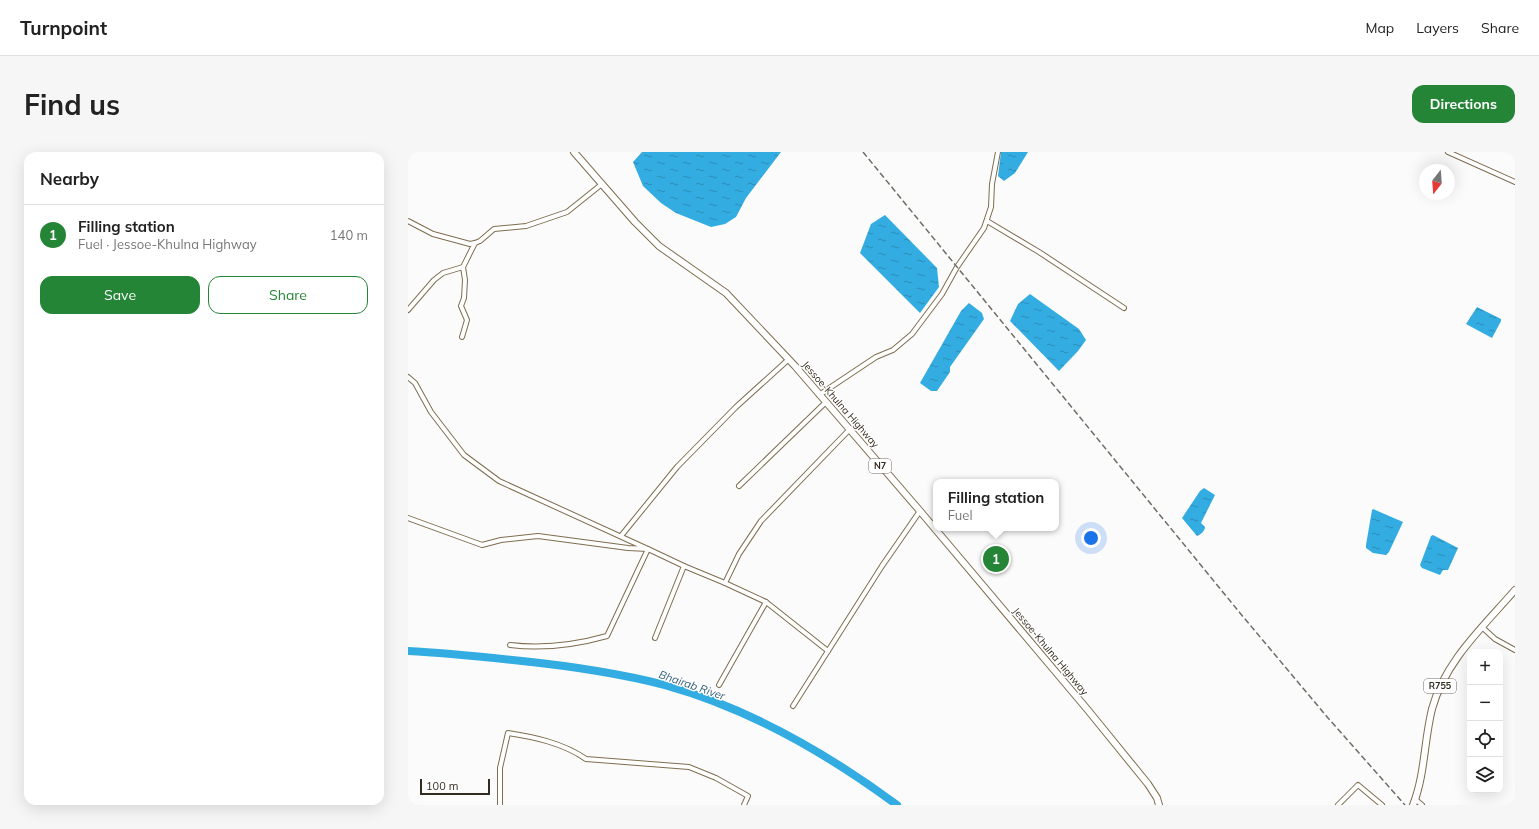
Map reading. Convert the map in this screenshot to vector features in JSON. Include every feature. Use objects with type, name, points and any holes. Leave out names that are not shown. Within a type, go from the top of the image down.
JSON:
[{"type":"main road","name":"Jessoe-Khulna Highway","points":[[574,152],[635,222],[659,246],[726,293],[789,359],[933,525]]},
{"type":"main road","name":"Jessoe-Khulna Highway","points":[[938,531],[1084,705],[1157,798],[1159,805]]},
{"type":"main road","name":"R755","points":[[1414,802],[1422,772],[1429,722],[1436,696],[1450,668],[1515,590]]},
{"type":"street","points":[[820,394],[876,357],[893,350],[912,334],[942,294],[957,267],[974,245],[987,221],[998,152]]},
{"type":"street","points":[[1448,152],[1515,182]]},
{"type":"street","points":[[462,337],[467,320],[461,306],[464,298],[465,280],[463,267],[475,243],[494,229],[526,226],[567,212],[602,184]]},
{"type":"street","points":[[987,221],[1039,252],[1124,308]]},
{"type":"street","points":[[408,222],[433,234],[470,244],[475,243]]},
{"type":"street","points":[[408,310],[434,280],[443,273],[463,267]]},
{"type":"street","points":[[621,536],[677,467],[736,407],[789,359]]},
{"type":"street","points":[[408,377],[415,383],[431,412],[464,455],[499,481],[766,602],[828,650]]},
{"type":"street","points":[[739,486],[826,402]]},
{"type":"street","points":[[725,583],[740,554],[761,521],[850,429]]},
{"type":"street","points":[[793,706],[882,566],[920,510]]},
{"type":"street","points":[[408,518],[482,545],[501,540],[538,536],[628,548],[648,549]]},
{"type":"street","points":[[510,645],[528,647],[558,646],[608,636],[648,549]]},
{"type":"street","points":[[656,638],[684,566]]},
{"type":"street","points":[[719,685],[766,602]]},
{"type":"street","points":[[1482,628],[1495,640],[1515,650]]},
{"type":"street","points":[[500,805],[500,768],[508,733],[529,736],[573,750],[586,758],[689,767],[716,778],[748,796],[744,805]]},
{"type":"street","points":[[1338,805],[1358,785],[1382,805]]},
{"type":"street","points":[[1157,798],[1163,805]]},
{"type":"street","points":[[1414,802],[1422,805]]},
{"type":"water","points":[[642,152],[781,152],[746,198],[736,217],[725,224],[711,227],[676,213],[661,203],[643,186],[633,162]]},
{"type":"water","points":[[1001,152],[1028,152],[1015,173],[1004,181],[998,176]]},
{"type":"water","points":[[885,215],[937,268],[939,287],[920,313],[860,253],[871,224]]},
{"type":"water","points":[[1030,294],[1079,329],[1086,340],[1059,371],[1010,321],[1018,304]]},
{"type":"water","points":[[969,303],[982,313],[984,319],[950,367],[950,372],[937,391],[931,391],[920,383],[961,311]]},
{"type":"water","points":[[1477,307],[1501,319],[1492,338],[1466,324]]},
{"type":"water","points":[[1204,488],[1215,495],[1201,523],[1205,527],[1204,530],[1197,536],[1182,518],[1200,491]]},
{"type":"water","points":[[1373,509],[1403,522],[1389,552],[1386,555],[1373,553],[1366,548]]},
{"type":"water","points":[[1433,535],[1458,548],[1448,570],[1443,570],[1440,575],[1422,568],[1420,565],[1431,536]]},
{"type":"waterway","name":"Bhairab River","points":[[408,651],[540,663],[612,673],[665,685],[727,706],[786,734],[843,768],[897,805]]},
{"type":"railway","points":[[863,152],[1240,613],[1328,718],[1405,805]]},
{"type":"place","name":"Filling station","points":[[996,559]]}]
